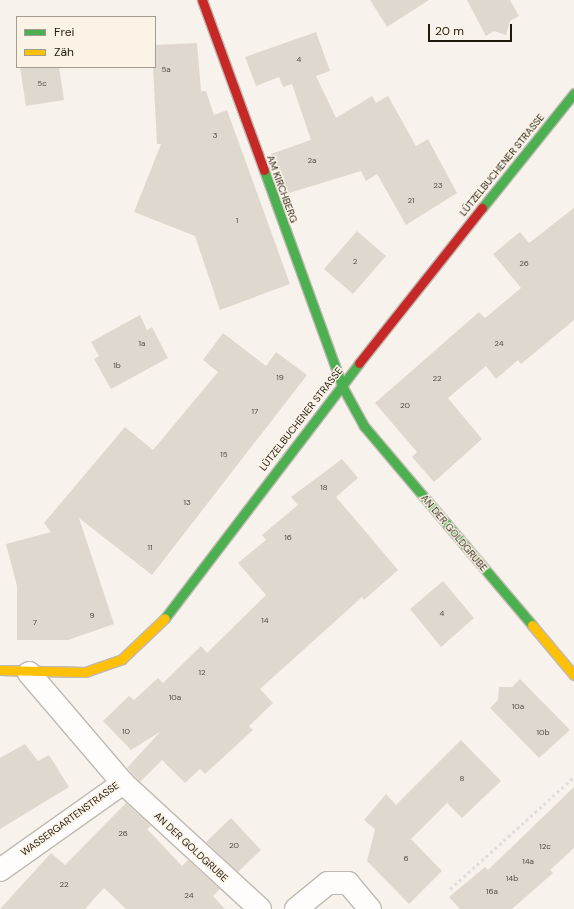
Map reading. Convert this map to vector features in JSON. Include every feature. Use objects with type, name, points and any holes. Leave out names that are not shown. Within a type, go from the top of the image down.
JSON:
[{"type":"main road","name":"AM KIRCHBERG","points":[[202,0],[342,386]]},
{"type":"main road","name":"LÜTZELBUCHENER STRASSE","points":[[0,670],[29,673],[85,672],[122,659],[138,648],[155,631],[342,386],[574,94]]},
{"type":"main road","name":"AN DER GOLDGRUBE","points":[[342,386],[364,426],[574,675]]},
{"type":"street","name":"WASSERGARTENSTRASSE","points":[[0,870],[122,783],[29,673]]},
{"type":"street","name":"AN DER GOLDGRUBE","points":[[122,783],[260,909]]},
{"type":"street","points":[[296,909],[328,883],[348,883],[370,909]]},
{"type":"path","points":[[450,889],[574,777]]},
{"type":"building","points":[[370,0],[429,0],[387,27]]},
{"type":"building","points":[[467,0],[510,0],[519,16],[510,21],[506,35],[494,31],[486,36]]},
{"type":"building","points":[[316,32],[330,71],[316,76],[336,118],[372,96],[376,103],[388,96],[416,146],[428,139],[457,193],[406,225],[377,174],[366,181],[361,171],[286,194],[271,154],[311,140],[292,84],[283,87],[279,77],[256,86],[245,57]]},
{"type":"building","points":[[197,43],[201,91],[206,91],[214,115],[227,110],[290,284],[220,310],[195,236],[134,212],[161,144],[157,144],[153,68],[156,68],[156,45]]},
{"type":"building","points":[[20,68],[59,68],[64,100],[26,106]]},
{"type":"building","points":[[574,208],[574,320],[521,364],[518,360],[496,379],[486,366],[448,398],[482,439],[434,482],[412,457],[417,452],[375,403],[479,312],[485,318],[521,288],[493,254],[520,232],[529,243]]},
{"type":"building","points":[[357,231],[386,256],[353,294],[324,269]]},
{"type":"building","points":[[140,315],[147,330],[152,327],[168,358],[111,389],[94,359],[99,356],[91,342]]},
{"type":"building","points":[[223,333],[266,366],[276,352],[307,375],[152,575],[79,518],[114,624],[68,640],[17,640],[17,586],[6,544],[51,532],[44,523],[125,427],[153,450],[218,372],[203,360]]},
{"type":"building","points":[[342,459],[358,478],[336,497],[398,570],[364,600],[362,597],[260,689],[273,703],[249,726],[253,730],[205,774],[200,769],[185,783],[162,760],[140,782],[127,768],[160,732],[131,750],[103,721],[129,696],[134,700],[158,678],[163,683],[201,646],[207,653],[266,595],[238,563],[266,540],[262,535],[298,505],[291,497]]},
{"type":"building","points":[[443,581],[474,618],[441,647],[410,609]]},
{"type":"building","points":[[520,679],[570,730],[539,758],[490,708],[498,700],[499,687],[512,687]]},
{"type":"building","points":[[461,740],[501,781],[462,818],[447,803],[411,839],[442,871],[409,904],[367,861],[375,829],[364,820],[386,794],[396,805]]},
{"type":"building","points":[[25,744],[38,761],[49,755],[69,787],[0,829],[0,758]]},
{"type":"building","points":[[574,787],[574,848],[550,870],[553,873],[512,909],[460,909],[449,897],[485,867],[488,870]]},
{"type":"building","points":[[126,803],[151,826],[147,829],[182,866],[188,860],[220,889],[213,896],[225,909],[126,909],[104,888],[85,909],[0,909],[51,853],[65,865]]},
{"type":"building","points":[[231,818],[261,850],[238,872],[206,842]]},
{"type":"traffic: fast","points":[[482,208],[574,93]]},
{"type":"traffic: fast","points":[[264,170],[342,386],[364,426],[532,625]]},
{"type":"traffic: fast","points":[[165,618],[359,363]]},
{"type":"traffic: slow","points":[[0,670],[85,672],[122,659],[165,618]]},
{"type":"traffic: slow","points":[[532,625],[574,675]]},
{"type":"traffic: jam","points":[[202,0],[264,170]]},
{"type":"traffic: jam","points":[[359,363],[482,208]]}]
